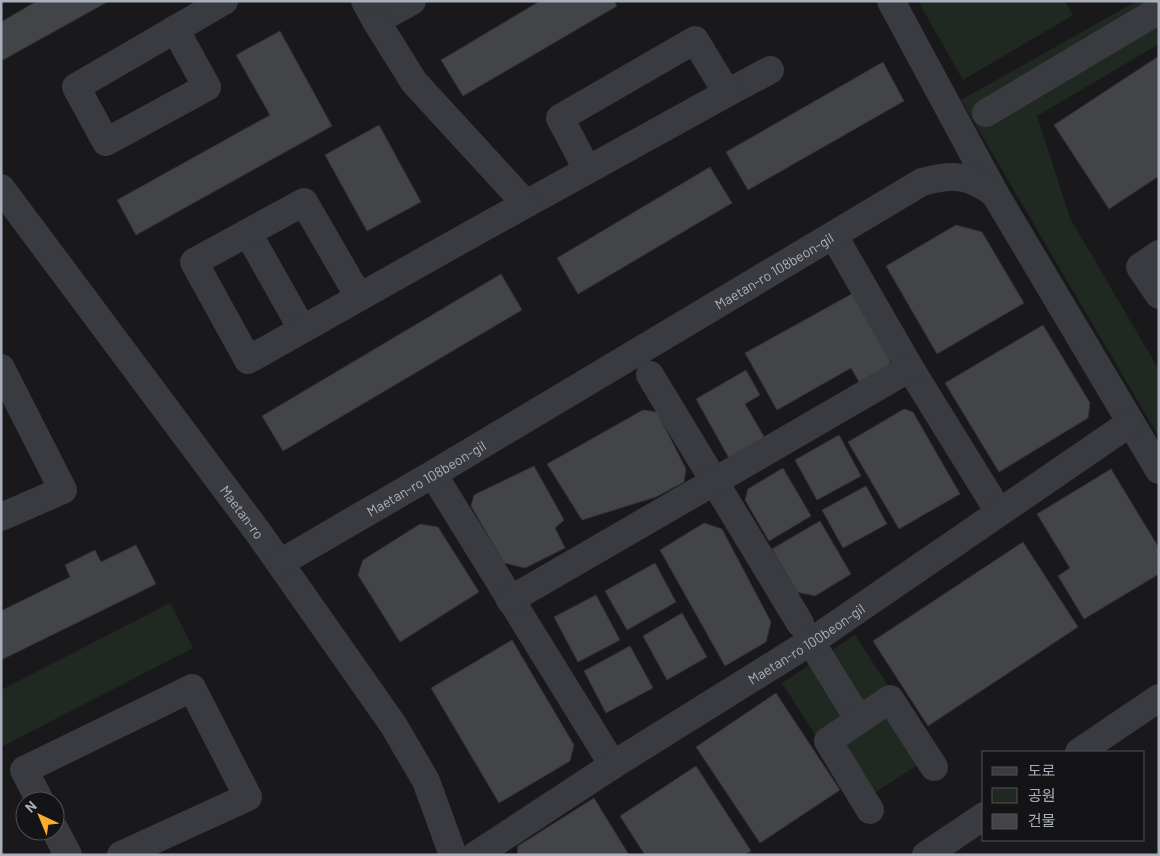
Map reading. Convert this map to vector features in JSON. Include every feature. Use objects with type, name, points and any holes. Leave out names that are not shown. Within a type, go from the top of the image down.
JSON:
[{"type":"street","points":[[175,29],[207,87],[106,142],[76,86],[175,29],[224,1]]},
{"type":"street","points":[[412,1],[371,11],[414,82],[526,204]]},
{"type":"street","points":[[891,1],[995,194]]},
{"type":"street","points":[[986,112],[1159,10]]},
{"type":"street","points":[[587,169],[560,118],[695,40],[727,93]]},
{"type":"street","points":[[359,297],[304,202],[194,262],[248,360],[587,169],[770,70]]},
{"type":"street","name":"Maetan-ro 108beon-gil","points":[[280,563],[433,474],[922,182],[943,176],[963,177],[981,183],[995,194],[1159,470]]},
{"type":"street","name":"Maetan-ro","points":[[1,188],[280,563],[394,726],[426,781],[453,855]]},
{"type":"street","points":[[248,233],[302,329]]},
{"type":"street","points":[[834,236],[910,368],[999,512]]},
{"type":"street","points":[[1159,254],[1140,267],[1159,295]]},
{"type":"street","points":[[1,368],[63,490],[1,517]]},
{"type":"street","points":[[510,600],[910,368]]},
{"type":"street","points":[[650,375],[800,624]]},
{"type":"street","name":"Maetan-ro 100beon-gil","points":[[476,855],[613,765],[818,637],[1130,423]]},
{"type":"street","points":[[433,474],[613,765]]},
{"type":"street","points":[[819,655],[860,720]]},
{"type":"street","points":[[35,791],[24,770],[192,688],[248,796],[121,855]]},
{"type":"street","points":[[1080,751],[1159,698]]},
{"type":"street","points":[[870,810],[828,742],[890,699],[934,767]]},
{"type":"street","points":[[926,855],[982,817]]},
{"type":"street","points":[[61,841],[68,855]]},
{"type":"green space","points":[[918,1],[1065,1],[1073,15],[963,80]]},
{"type":"green space","points":[[1137,1],[1159,1],[1159,44],[1037,116],[1070,218],[1159,370],[1159,437],[961,100]]},
{"type":"green space","points":[[170,603],[193,648],[1,747],[1,690]]},
{"type":"green space","points":[[855,635],[933,755],[859,803],[782,683]]},
{"type":"building","points":[[37,1],[109,1],[3,60],[1,58],[1,22]]},
{"type":"building","points":[[540,1],[614,1],[617,6],[463,96],[441,60]]},
{"type":"building","points":[[280,31],[332,126],[136,235],[117,200],[270,115],[236,55]]},
{"type":"building","points":[[1159,56],[1159,176],[1109,209],[1054,125]]},
{"type":"building","points":[[883,62],[904,101],[748,190],[726,152]]},
{"type":"building","points":[[379,125],[421,202],[367,231],[325,155]]},
{"type":"building","points":[[710,167],[732,203],[578,294],[557,258]]},
{"type":"building","points":[[956,225],[982,232],[1024,303],[937,354],[886,266]]},
{"type":"building","points":[[501,274],[522,310],[283,451],[262,416]]},
{"type":"building","points":[[857,291],[892,354],[887,373],[862,387],[851,368],[777,410],[745,353]]},
{"type":"building","points":[[1043,325],[1090,403],[1088,418],[999,472],[945,383]]},
{"type":"building","points":[[746,370],[760,395],[745,404],[766,440],[730,460],[696,399]]},
{"type":"building","points":[[904,409],[913,412],[960,494],[899,529],[848,442]]},
{"type":"building","points":[[643,410],[657,412],[686,469],[684,482],[656,497],[582,520],[547,464]]},
{"type":"building","points":[[839,435],[861,476],[817,500],[795,460]]},
{"type":"building","points":[[534,466],[564,520],[555,528],[565,548],[525,568],[504,563],[471,506],[474,495]]},
{"type":"building","points":[[783,468],[811,516],[769,541],[745,500],[748,489]]},
{"type":"building","points":[[1111,469],[1159,548],[1159,574],[1084,619],[1058,576],[1070,568],[1037,514]]},
{"type":"building","points":[[866,486],[887,524],[843,548],[822,510]]},
{"type":"building","points":[[820,521],[851,574],[815,596],[797,592],[772,549]]},
{"type":"building","points":[[704,523],[722,529],[771,622],[766,642],[725,666],[660,550]]},
{"type":"building","points":[[420,524],[438,527],[479,592],[400,642],[358,575],[363,560]]},
{"type":"building","points":[[1023,542],[1078,627],[928,726],[873,641]]},
{"type":"building","points":[[136,545],[156,584],[1,660],[1,611],[70,577],[65,565],[95,550],[101,562]]},
{"type":"building","points":[[655,563],[676,602],[627,630],[605,591]]},
{"type":"building","points":[[596,595],[620,640],[578,662],[554,617]]},
{"type":"building","points":[[682,613],[707,657],[667,680],[643,636]]},
{"type":"building","points":[[512,640],[574,745],[570,761],[499,803],[431,688]]},
{"type":"building","points":[[630,646],[653,688],[606,713],[584,671]]},
{"type":"building","points":[[776,693],[840,790],[760,843],[696,747]]},
{"type":"building","points":[[696,766],[751,851],[744,855],[645,855],[620,816]]},
{"type":"building","points":[[594,798],[629,855],[517,855],[518,846]]}]
